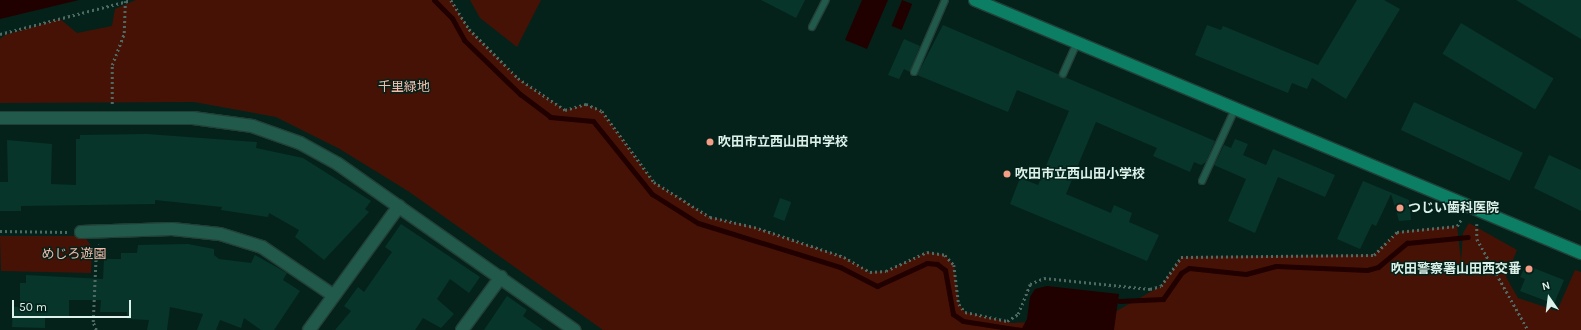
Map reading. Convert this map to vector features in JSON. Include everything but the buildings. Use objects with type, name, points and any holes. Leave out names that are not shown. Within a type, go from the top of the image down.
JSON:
[{"type":"street","points":[[975,0],[1581,253]]},
{"type":"street","points":[[0,118],[193,118],[252,126],[300,143],[338,164],[501,277],[574,330]]},
{"type":"street","points":[[309,330],[399,206]]},
{"type":"street","points":[[81,232],[172,229],[220,234],[262,247],[333,295]]},
{"type":"street","points":[[462,330],[501,277]]},
{"type":"lane","points":[[812,27],[826,0]]},
{"type":"lane","points":[[914,72],[945,0]]},
{"type":"lane","points":[[1063,74],[1077,43]]},
{"type":"lane","points":[[1202,182],[1235,109]]},
{"type":"path","points":[[0,34],[131,0]]},
{"type":"path","points":[[451,0],[469,29],[518,78],[560,108],[586,104],[602,111],[654,182],[710,217],[754,227],[844,257],[870,272],[886,271],[927,252],[945,254],[954,265],[959,304],[965,312],[1007,321],[1018,314],[1030,284],[1044,278],[1150,289],[1161,286],[1181,257],[1374,255],[1397,232],[1457,226],[1463,216]]},
{"type":"path","points":[[112,107],[112,65],[124,33],[125,2]]},
{"type":"path","points":[[1477,223],[1477,239],[1528,330]]},
{"type":"path","points":[[0,231],[81,232]]},
{"type":"path","points":[[96,330],[93,322],[96,254],[105,231]]},
{"type":"green space","name":"千里緑地","points":[[136,0],[451,0],[469,29],[518,78],[565,110],[586,104],[602,111],[654,182],[710,217],[754,227],[844,257],[870,272],[886,271],[927,252],[945,255],[954,265],[959,304],[965,312],[1012,323],[1033,322],[1033,330],[603,330],[408,191],[338,148],[276,117],[194,102],[0,103],[0,39],[5,35],[60,19],[77,33],[112,26],[115,9]]},
{"type":"green space","points":[[470,0],[541,0],[517,47],[480,18]]},
{"type":"green space","points":[[1469,223],[1517,250],[1506,277],[1518,298],[1557,311],[1575,270],[1581,272],[1581,330],[1107,330],[1106,317],[1161,286],[1181,257],[1373,255],[1397,232],[1457,226],[1461,261],[1463,233]]},
{"type":"green space","name":"めじろ遊園","points":[[0,236],[84,236],[92,247],[91,273],[1,271]]},
{"type":"shaded area","points":[[0,0],[79,0],[0,19]]},
{"type":"shaded area","points":[[862,0],[888,0],[867,49],[845,40]]},
{"type":"shaded area","points":[[902,0],[912,4],[902,30],[892,26]]},
{"type":"shaded area","points":[[1047,286],[1119,294],[1114,330],[1021,330],[1027,319],[1030,297],[1035,289]]},
{"type":"waterway","points":[[434,0],[452,18],[464,40],[520,94],[550,117],[593,121],[652,194],[698,223],[840,267],[877,286],[927,263],[937,264],[945,270],[953,314],[963,321],[1021,330]]},
{"type":"waterway","points":[[1119,301],[1163,299],[1181,273],[1189,268],[1246,274],[1276,266],[1367,270],[1378,267],[1407,243],[1468,237]]},
{"type":"place","name":"吹田市立西山田中学校","points":[[710,142]]},
{"type":"place","name":"吹田市立西山田小学校","points":[[1007,174]]},
{"type":"place","name":"つじい歯科医院","points":[[1400,208]]},
{"type":"place","name":"吹田警察署山田西交番","points":[[1529,269]]}]
